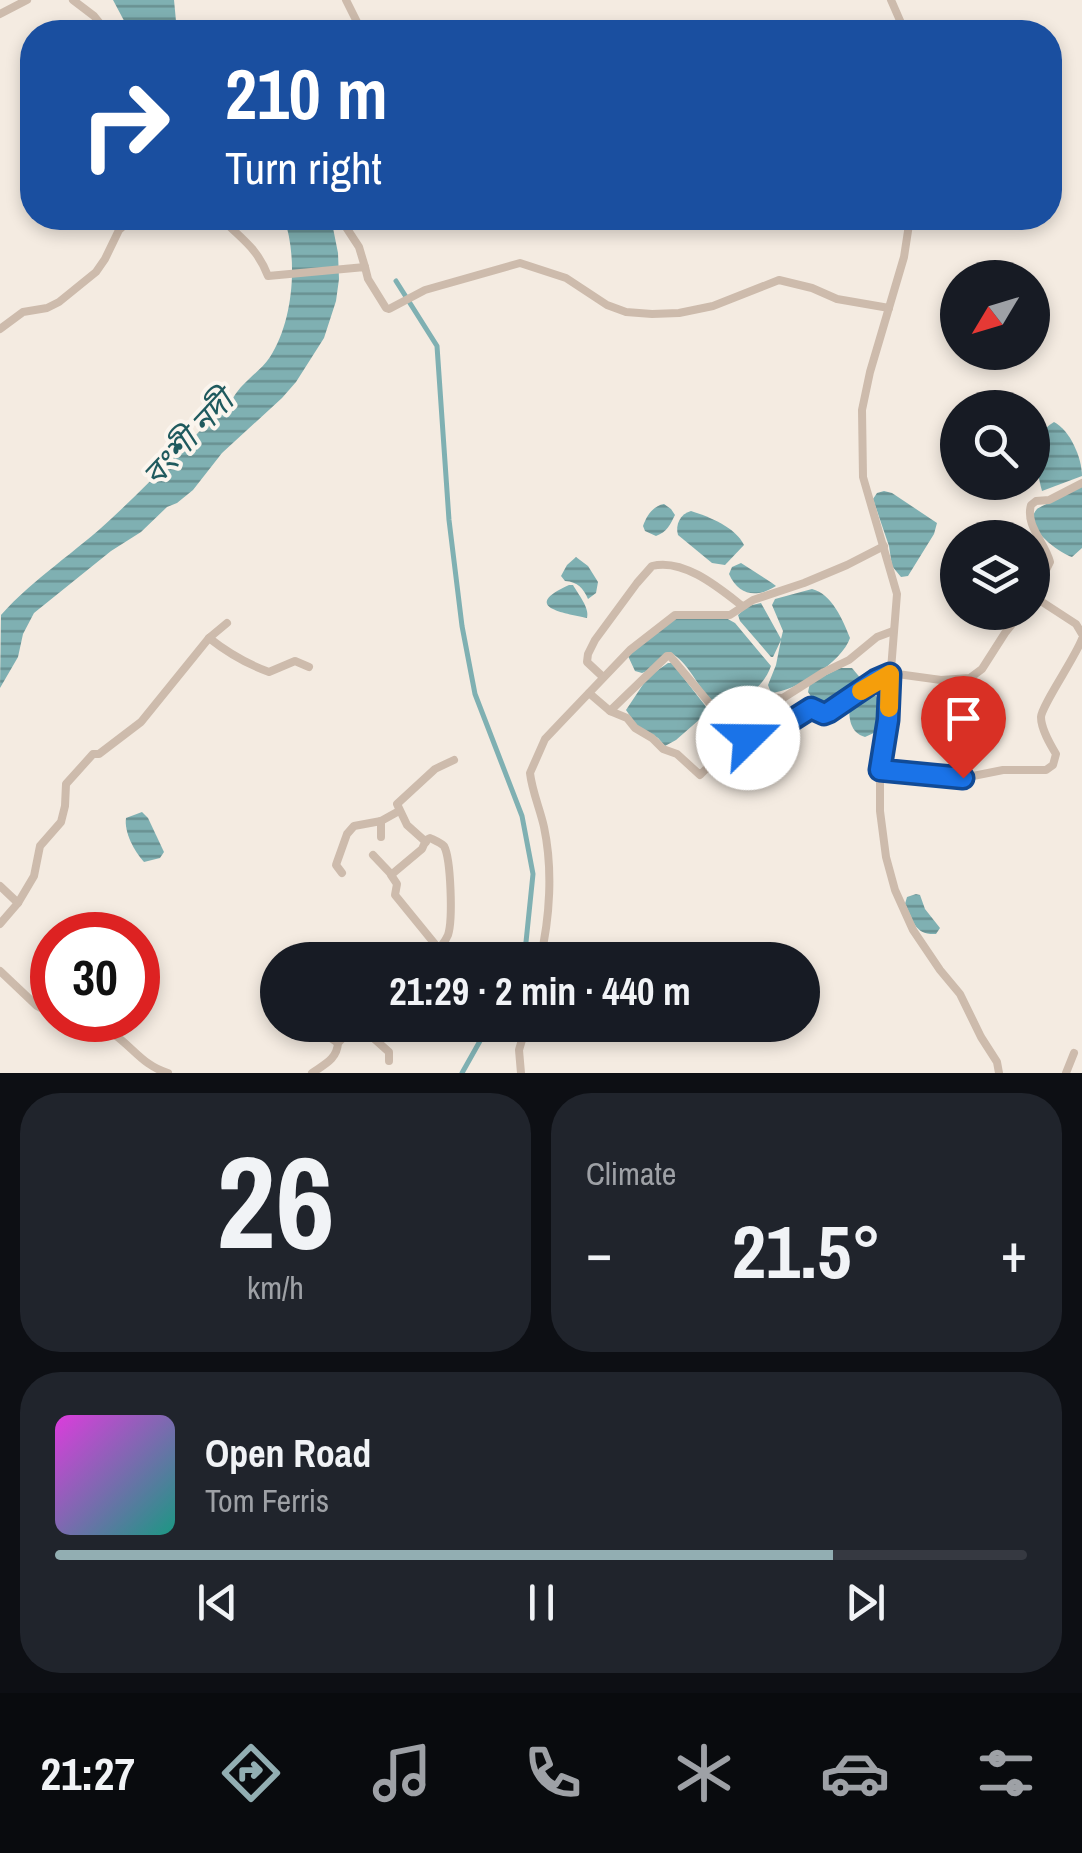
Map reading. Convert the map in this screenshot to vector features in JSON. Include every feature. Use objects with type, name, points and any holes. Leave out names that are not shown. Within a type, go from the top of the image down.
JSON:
[{"type":"street","points":[[0,14],[27,0]]},
{"type":"street","points":[[73,0],[97,20]]},
{"type":"street","points":[[0,329],[23,312],[59,302],[96,272],[119,230]]},
{"type":"street","points":[[236,230],[250,242],[268,276],[363,267]]},
{"type":"street","points":[[348,230],[359,247],[368,280],[389,309],[425,290],[520,264],[566,278],[606,305],[626,312],[652,314],[713,306],[780,280],[837,299],[889,308]]},
{"type":"street","points":[[909,230],[863,399],[861,426],[863,477],[897,594],[888,720],[880,770],[883,840],[895,890],[913,930],[960,994],[997,1062],[999,1073]]},
{"type":"street","points":[[1030,520],[1031,505],[1036,501],[1049,500],[1082,483]]},
{"type":"street","points":[[543,942],[549,868],[545,830],[530,773],[546,740],[642,638],[676,616],[730,615],[741,605],[818,577],[884,546]]},
{"type":"street","points":[[603,677],[588,662],[588,654],[608,621],[652,566],[676,566],[716,584],[741,605]]},
{"type":"street","points":[[880,770],[963,778],[1003,770],[1050,768],[1056,754],[1042,724],[1042,712],[1077,652],[1082,636],[1076,624],[1050,608]]},
{"type":"street","points":[[0,924],[34,876],[40,846],[61,822],[66,784],[93,754],[140,722],[209,638],[227,622]]},
{"type":"street","points":[[589,692],[700,774],[714,754],[811,708],[824,714],[829,712],[890,674],[941,680],[970,678],[982,669],[1007,630]]},
{"type":"street","points":[[720,717],[759,698],[783,698],[849,660],[877,636],[893,631]]},
{"type":"street","points":[[209,638],[246,665],[269,672],[294,661],[309,666]]},
{"type":"street","points":[[610,711],[670,656],[737,743]]},
{"type":"street","points":[[426,842],[407,825],[398,800],[435,769],[454,760]]},
{"type":"street","points":[[342,874],[337,862],[347,834],[357,824],[381,821],[399,811]]},
{"type":"street","points":[[381,821],[381,837]]},
{"type":"street","points":[[391,874],[430,838],[441,843],[451,877],[448,934],[443,942]]},
{"type":"street","points":[[374,855],[391,874],[396,884],[395,895],[433,942]]},
{"type":"street","points":[[0,886],[18,903]]},
{"type":"street","points":[[0,971],[30,999]]},
{"type":"street","points":[[123,1042],[153,1068],[168,1073]]},
{"type":"street","points":[[378,1042],[389,1052],[389,1062]]},
{"type":"street","points":[[520,1073],[521,1042]]},
{"type":"street","points":[[312,1073],[333,1058],[338,1043]]},
{"type":"street","points":[[1066,1073],[1074,1053]]},
{"type":"water","points":[[113,0],[174,0],[176,20],[124,20]]},
{"type":"water","points":[[287,230],[333,230],[339,279],[324,338],[296,382],[222,453],[193,490],[34,613],[23,634],[18,657],[0,688],[1,615],[128,503],[270,357],[289,307],[292,270]]},
{"type":"water","points":[[1054,422],[1065,431],[1074,445],[1082,476],[1050,488],[1050,425]]},
{"type":"water","points":[[1082,486],[1082,548],[1072,557],[1050,543],[1050,520],[1034,520],[1037,509]]},
{"type":"water","points":[[884,491],[937,523],[908,576],[901,577],[892,566],[873,499]]},
{"type":"water","points":[[664,504],[675,515],[668,528],[656,536],[645,531],[643,526],[649,515]]},
{"type":"water","points":[[691,511],[728,528],[744,545],[725,565],[712,563],[678,535],[679,520]]},
{"type":"water","points":[[576,557],[588,566],[598,582],[596,593],[588,599],[580,586],[561,576]]},
{"type":"water","points":[[741,563],[776,586],[762,592],[743,591],[729,574],[732,567]]},
{"type":"water","points":[[573,585],[583,601],[587,618],[547,604],[548,599]]},
{"type":"water","points":[[812,589],[831,602],[850,638],[838,656],[817,674],[771,693],[768,685],[781,640],[771,657],[738,615],[748,606],[761,603],[781,639],[783,631],[772,605],[775,599]]},
{"type":"water","points":[[677,617],[726,618],[735,623],[771,666],[763,681],[746,697],[723,708],[670,652],[647,671],[635,671],[628,656]]},
{"type":"water","points":[[672,663],[708,712],[665,746],[637,726],[626,710],[648,677]]},
{"type":"water","points":[[840,668],[852,668],[862,680],[860,684],[825,709],[819,708],[808,692],[810,683]]},
{"type":"water","points":[[866,692],[876,696],[880,714],[876,732],[865,737],[853,728],[849,709]]},
{"type":"water","points":[[142,812],[164,852],[160,858],[144,862],[130,841],[126,823],[126,818]]},
{"type":"water","points":[[916,894],[940,928],[936,934],[923,932],[913,921],[905,904],[907,897]]},
{"type":"waterway","points":[[396,281],[437,346],[449,520],[462,626],[475,694],[522,816],[533,874],[526,942]]},
{"type":"waterway","points":[[462,1073],[479,1042]]},
{"type":"slow traffic","points":[[861,691],[890,674],[889,708]]},
{"type":"route","points":[[748,738],[811,708],[824,714],[829,712],[890,674],[880,770],[963,778]]},
{"type":"water label","name":"বংশী নদী","points":[[188,438]]}]
